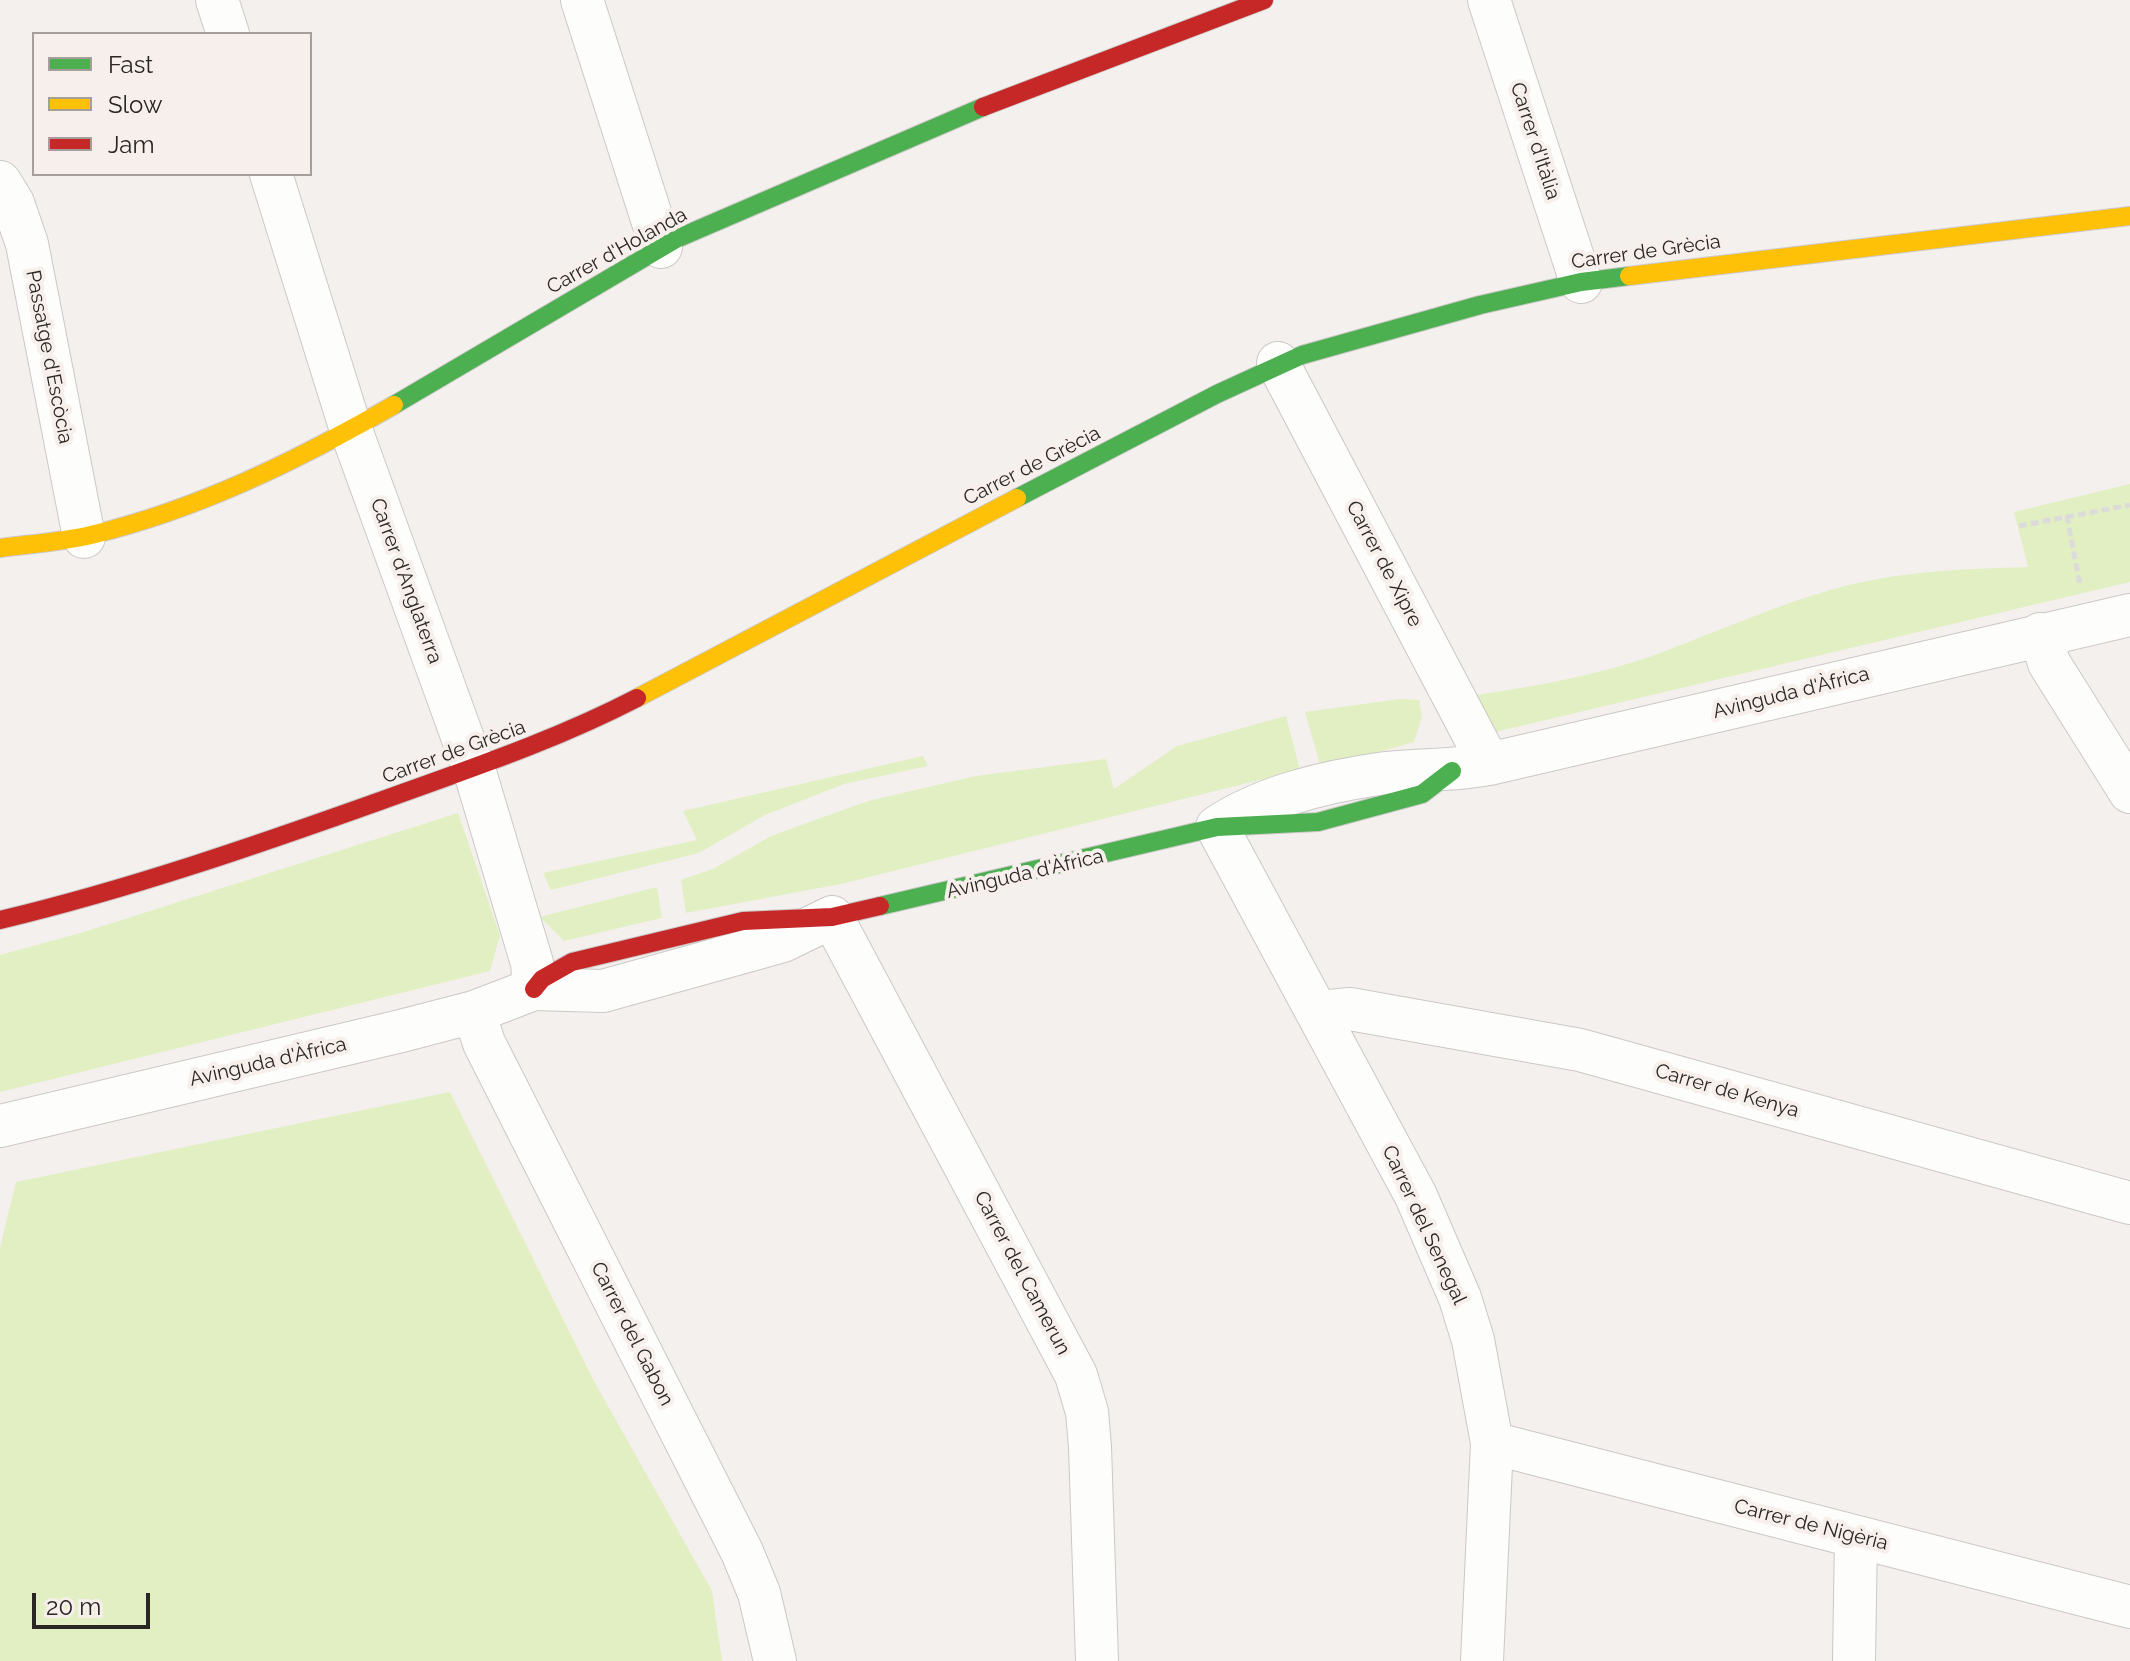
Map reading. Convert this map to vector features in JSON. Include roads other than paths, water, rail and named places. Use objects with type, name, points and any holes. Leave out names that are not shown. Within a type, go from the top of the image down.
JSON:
[{"type":"street","points":[[217,0],[227,32]]},
{"type":"street","points":[[582,0],[661,247]]},
{"type":"street","name":"Carrer d'Holanda","points":[[0,548],[84,537],[160,516],[244,481],[351,430],[661,247],[942,123],[1264,0]]},
{"type":"street","name":"Carrer d'Itàlia","points":[[1489,0],[1581,282]]},
{"type":"street","name":"Carrer d'Anglaterra","points":[[272,176],[351,430],[474,769],[532,963],[534,989]]},
{"type":"street","name":"Passatge d'Escòcia","points":[[0,182],[13,203],[27,244],[84,537]]},
{"type":"street","name":"Carrer de Grècia","points":[[0,920],[88,899],[474,769],[596,719],[1278,363],[1480,305],[1581,282],[2130,216]]},
{"type":"street","name":"Carrer de Xipre","points":[[1278,363],[1471,768]]},
{"type":"street","name":"Avinguda d'Àfrica","points":[[0,1126],[474,1012],[534,989],[603,991],[783,941],[832,917],[1217,827],[1246,808],[1314,788],[1387,773],[1471,768],[2130,615]]},
{"type":"street","points":[[2040,634],[2049,663],[2130,792]]},
{"type":"street","name":"Carrer del Senegal","points":[[1217,827],[1416,1196],[1460,1298],[1476,1352],[1492,1443],[1482,1661]]},
{"type":"street","name":"Carrer del Camerun","points":[[832,917],[1076,1375],[1087,1412],[1090,1447],[1097,1661]]},
{"type":"street","name":"Carrer de Kenya","points":[[1319,1012],[1350,1009],[1580,1050],[2130,1203]]},
{"type":"street","name":"Carrer del Gabon","points":[[474,1012],[484,1043],[742,1552],[759,1593],[775,1661]]},
{"type":"street","name":"Carrer de Nigèria","points":[[1492,1443],[2130,1607]]},
{"type":"street","points":[[1854,1661],[1856,1537]]}]
